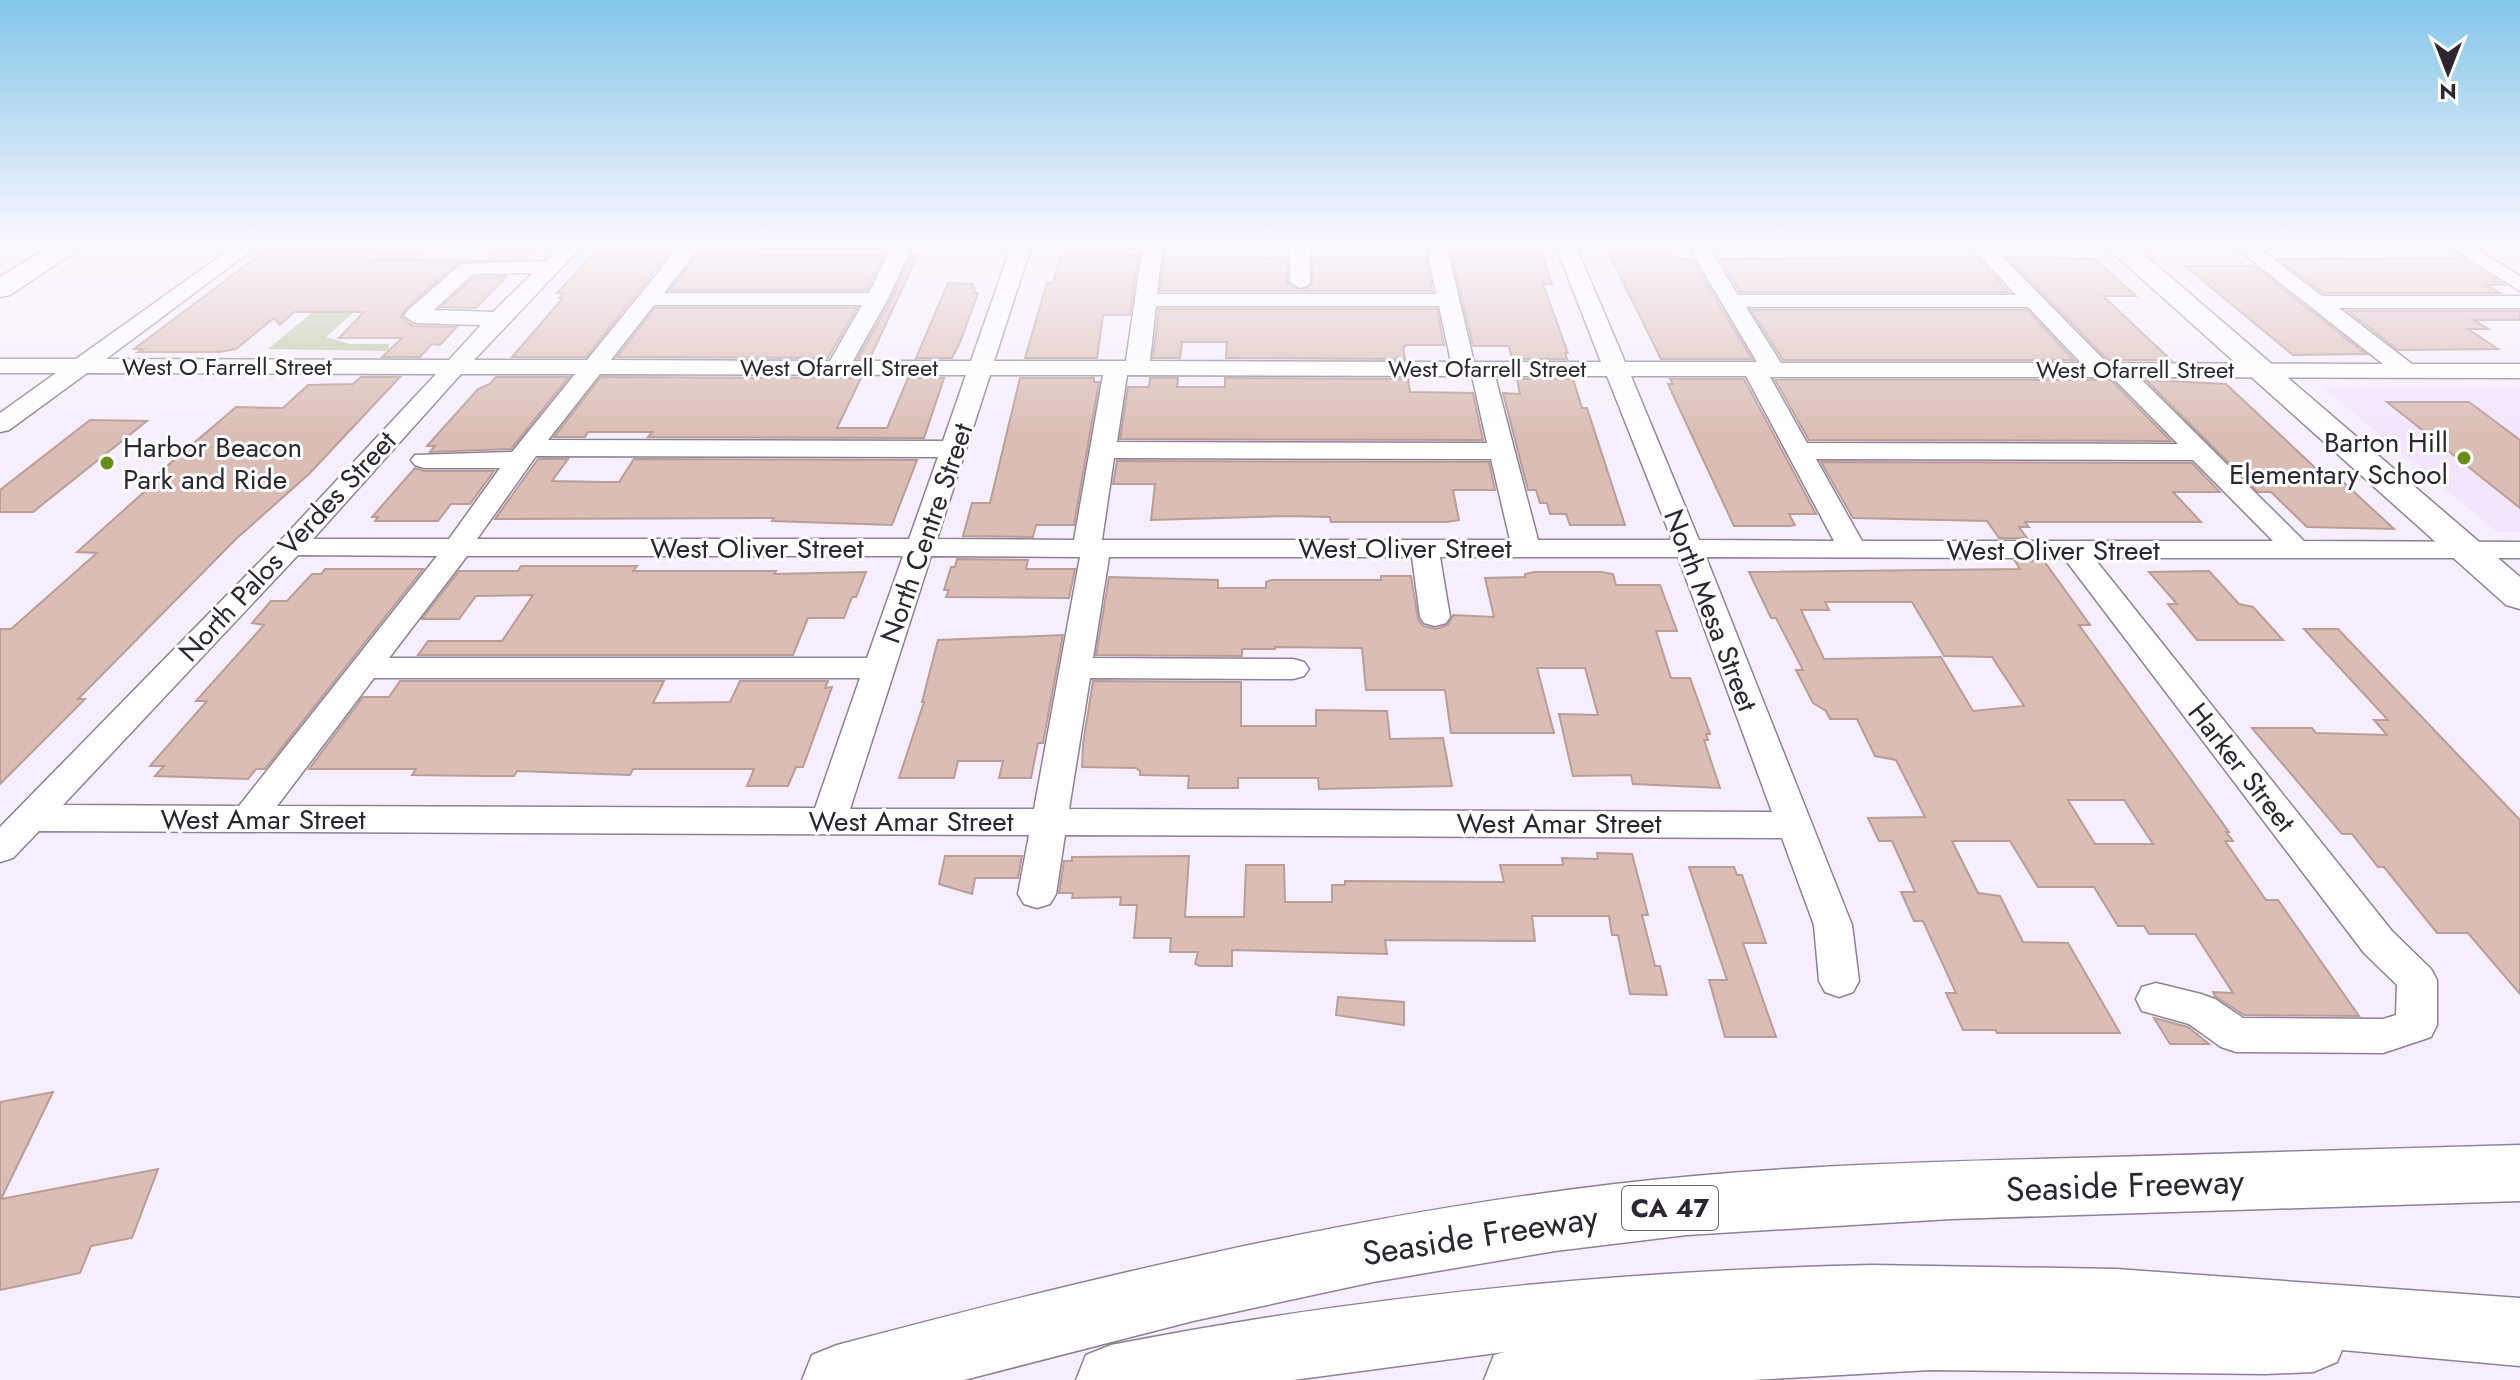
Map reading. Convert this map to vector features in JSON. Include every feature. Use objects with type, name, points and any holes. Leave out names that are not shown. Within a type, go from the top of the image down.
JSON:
[{"type":"highway","name":"Seaside Freeway","points":[[837,1380],[1007,1333],[1243,1276],[1379,1248],[1558,1221],[1733,1202],[1912,1192],[2520,1173]]},
{"type":"highway","points":[[1111,1380],[1418,1328],[1611,1309],[1803,1298],[2087,1300],[2495,1330]]},
{"type":"highway","points":[[1519,1380],[1650,1357],[1846,1339],[2063,1336],[2229,1343],[2495,1330]]},
{"type":"main road","points":[[2191,308],[2520,597]]},
{"type":"street","points":[[0,425],[161,308]]},
{"type":"street","points":[[423,308],[415,316],[499,319]]},
{"type":"street","name":"North Palos Verdes Street","points":[[0,849],[290,547],[509,308]]},
{"type":"street","points":[[248,819],[368,668],[524,454],[642,308]]},
{"type":"street","points":[[837,368],[872,308]]},
{"type":"street","name":"North Centre Street","points":[[828,821],[1001,308]]},
{"type":"street","points":[[1037,894],[1078,668],[1104,450],[1144,308]]},
{"type":"street","points":[[1451,308],[1504,451],[1526,548]]},
{"type":"street","name":"North Mesa Street","points":[[1592,308],[1689,549],[1792,825],[1833,925],[1839,981]]},
{"type":"street","points":[[1734,308],[1798,451],[1853,550]]},
{"type":"street","points":[[2043,308],[2199,452],[2297,550]]},
{"type":"street","points":[[2325,308],[2407,371]]},
{"type":"street","name":"West O Farrell Street","points":[[6,370],[81,366],[455,368]]},
{"type":"street","name":"West Ofarrell Street","points":[[455,368],[2520,371]]},
{"type":"street","points":[[424,460],[524,454],[954,449]]},
{"type":"street","points":[[1104,450],[1504,451]]},
{"type":"street","points":[[1798,451],[2199,452]]},
{"type":"street","name":"West Oliver Street","points":[[290,547],[2520,550]]},
{"type":"street","points":[[1425,549],[1435,617]]},
{"type":"street","name":"Harker Street","points":[[2073,550],[2378,942],[2417,980],[2416,1025],[2383,1036],[2236,1035],[2201,1011],[2156,999]]},
{"type":"street","points":[[368,668],[881,668]]},
{"type":"street","points":[[1078,668],[1293,669]]},
{"type":"street","name":"West Amar Street","points":[[30,818],[1792,825]]},
{"type":"shaded area","name":"Barton Hill Elementary School","points":[[2320,385],[2520,385],[2520,532],[2497,532]]},
{"type":"green space","points":[[317,308],[358,308],[326,337],[350,344],[389,344],[388,351],[268,349]]},
{"type":"building","points":[[188,308],[406,308],[401,317],[413,326],[457,327],[440,345],[432,344],[420,357],[382,357],[402,338],[339,338],[364,312],[294,312],[280,325],[274,318],[236,349],[220,352],[138,352],[143,349],[134,349]]},
{"type":"building","points":[[554,308],[625,308],[586,357],[512,357]]},
{"type":"building","points":[[655,308],[857,308],[828,358],[617,357]]},
{"type":"building","points":[[886,308],[893,308],[870,358],[858,358]]},
{"type":"building","points":[[937,308],[972,308],[952,358],[916,358]]},
{"type":"building","points":[[1040,308],[1131,308],[1130,315],[1103,315],[1097,358],[1025,358]]},
{"type":"building","points":[[1464,308],[1552,308],[1568,353],[1565,353],[1567,359],[1512,359],[1509,346],[1473,346]]},
{"type":"building","points":[[1636,308],[1722,308],[1752,359],[1661,359]]},
{"type":"building","points":[[2057,308],[2116,308],[2171,360],[2108,360]]},
{"type":"building","points":[[2236,308],[2308,308],[2366,354],[2293,355]]},
{"type":"building","points":[[1159,309],[1437,309],[1444,345],[1407,345],[1403,347],[1405,359],[1226,358],[1227,342],[1182,342],[1180,358],[1153,358]]},
{"type":"building","points":[[1751,310],[2027,310],[2074,360],[1783,360]]},
{"type":"building","points":[[2348,311],[2520,311],[2520,320],[2474,320],[2488,329],[2468,329],[2498,349],[2398,350]]},
{"type":"building","points":[[361,377],[400,377],[309,474],[236,539],[78,699],[85,699],[0,784],[0,629],[11,629],[97,553],[77,552],[153,484],[146,484],[236,407],[283,408],[308,385],[353,384]]},
{"type":"building","points":[[496,377],[569,377],[511,449],[430,452],[435,446],[427,446],[478,389],[490,384]]},
{"type":"building","points":[[601,377],[861,378],[837,428],[887,428],[908,378],[944,378],[924,438],[648,437],[652,432],[588,432],[585,437],[554,437]]},
{"type":"building","points":[[1020,378],[1094,378],[1094,382],[1099,382],[1074,525],[1036,525],[1033,537],[963,536],[972,503],[990,503]]},
{"type":"building","points":[[1150,378],[1178,378],[1177,387],[1225,387],[1225,378],[1408,379],[1410,392],[1473,393],[1483,440],[1120,439],[1128,387],[1149,387]]},
{"type":"building","points":[[1517,379],[1573,379],[1582,408],[1587,408],[1625,525],[1570,525],[1566,514],[1550,514],[1547,503],[1540,503],[1536,490],[1528,490],[1503,393],[1520,394]]},
{"type":"building","points":[[1670,379],[1744,379],[1816,514],[1789,514],[1795,525],[1790,526],[1734,526],[1668,384],[1673,384]]},
{"type":"building","points":[[1775,380],[2111,380],[2171,441],[1809,440]]},
{"type":"building","points":[[2146,380],[2226,384],[2325,477],[2339,478],[2394,529],[2307,527],[2271,492],[2258,492]]},
{"type":"building","points":[[2387,402],[2469,402],[2520,440],[2520,508]]},
{"type":"building","points":[[90,420],[147,421],[33,512],[0,512],[0,490]]},
{"type":"building","points":[[538,459],[568,459],[552,481],[602,482],[619,482],[634,459],[917,460],[892,525],[772,521],[774,518],[495,519]]},
{"type":"building","points":[[1117,461],[1489,462],[1495,490],[1453,490],[1459,520],[1447,522],[1331,522],[1330,517],[1287,516],[1151,520],[1155,484],[1113,484]]},
{"type":"building","points":[[1821,462],[2192,463],[2220,492],[2173,492],[2201,522],[2025,522],[2029,527],[2019,527],[2027,538],[1999,538],[1987,521],[1853,518]]},
{"type":"building","points":[[415,468],[424,471],[494,471],[470,504],[451,504],[438,521],[375,521],[378,517],[372,517]]},
{"type":"building","points":[[957,559],[1028,560],[1026,569],[1075,569],[1069,598],[946,597],[949,590],[944,590],[951,567],[955,567]]},
{"type":"building","points":[[2015,561],[2044,561],[2090,625],[2079,625],[2229,832],[2226,832],[2233,841],[2225,841],[2266,900],[2278,900],[2359,1016],[2244,1015],[2215,996],[2213,992],[2233,993],[2195,934],[2149,934],[2144,926],[2118,926],[2094,887],[2038,887],[2010,841],[1952,841],[1978,893],[2000,896],[2023,942],[2068,943],[2120,1033],[1963,1030],[1946,993],[1956,993],[1923,921],[1914,921],[1901,892],[1915,892],[1892,841],[1879,841],[1868,818],[1925,817],[1896,760],[1875,756],[1857,719],[1830,719],[1826,711],[1813,703],[1796,670],[1803,670],[1776,618],[1771,618],[1749,572],[2020,569]],"holes":[[[1825,602],[1912,602],[1944,656],[1992,657],[2024,706],[1973,711],[1941,657],[1824,659],[1801,610],[1829,610]],[[2068,800],[2124,800],[2153,844],[2095,844]]]},
{"type":"building","points":[[521,566],[637,566],[633,571],[776,571],[774,574],[866,572],[844,618],[808,618],[793,655],[418,655],[428,641],[502,641],[533,595],[476,596],[459,619],[422,619],[459,571],[518,571]]},
{"type":"building","points":[[325,569],[423,569],[265,769],[256,769],[248,779],[155,776],[164,766],[150,766],[207,701],[196,701],[264,625],[252,623],[271,601],[287,601],[312,574],[321,574]]},
{"type":"building","points":[[2209,571],[2239,604],[2253,607],[2283,640],[2197,640],[2168,604],[2177,604],[2149,572]]},
{"type":"building","points":[[1602,572],[1613,574],[1616,585],[1660,585],[1677,631],[1656,631],[1671,678],[1690,678],[1710,734],[1706,734],[1708,740],[1704,740],[1720,788],[1633,784],[1631,775],[1573,776],[1559,714],[1598,715],[1585,668],[1537,668],[1554,733],[1451,733],[1445,690],[1366,690],[1362,648],[1242,649],[1242,656],[1096,655],[1109,577],[1218,580],[1218,588],[1266,588],[1266,582],[1272,580],[1381,580],[1381,576],[1411,576],[1418,619],[1423,626],[1436,629],[1448,625],[1453,615],[1494,617],[1485,578],[1525,577],[1525,574]]},
{"type":"building","points":[[2304,629],[2338,629],[2520,820],[2520,994],[2468,933],[2437,933],[2384,867],[2378,867],[2352,834],[2342,834],[2252,728],[2312,728],[2316,733],[2387,735],[2374,720],[2388,720]]},
{"type":"building","points":[[1063,635],[1043,743],[1038,743],[1031,778],[999,778],[1003,761],[958,761],[954,778],[899,778],[924,702],[938,640]]},
{"type":"building","points":[[400,681],[664,681],[653,703],[730,702],[740,681],[828,681],[825,688],[832,687],[803,767],[796,767],[788,786],[747,786],[754,769],[633,769],[630,775],[517,771],[514,776],[485,776],[412,775],[416,769],[309,769],[363,697],[389,697]]},
{"type":"building","points":[[1093,681],[1241,682],[1241,726],[1316,726],[1316,710],[1387,711],[1390,739],[1443,738],[1452,786],[1319,789],[1318,778],[1238,778],[1238,788],[1188,788],[1189,776],[1140,775],[1136,768],[1082,767]]},
{"type":"building","points":[[1597,853],[1632,854],[1648,915],[1642,915],[1655,966],[1660,966],[1667,995],[1630,994],[1618,935],[1612,935],[1609,916],[1532,916],[1535,941],[1385,940],[1387,954],[1232,950],[1232,966],[1200,966],[1195,964],[1198,952],[1170,952],[1171,938],[1134,938],[1137,905],[1120,905],[1121,897],[1072,898],[1073,893],[1059,893],[1064,861],[1072,861],[1072,857],[1189,856],[1185,917],[1244,917],[1246,865],[1284,865],[1285,902],[1332,902],[1332,885],[1345,885],[1345,881],[1504,882],[1500,865],[1563,865],[1562,858],[1598,859]]},
{"type":"building","points":[[945,856],[1022,856],[1018,878],[975,878],[972,894],[939,884]]},
{"type":"building","points":[[1689,867],[1734,867],[1737,875],[1742,875],[1766,943],[1743,943],[1776,1037],[1725,1037],[1709,980],[1727,980]]},
{"type":"building","points":[[1338,997],[1404,1002],[1404,1025],[1336,1015]]},
{"type":"building","points":[[2154,1018],[2188,1027],[2209,1044],[2170,1044]]},
{"type":"building","points":[[53,1092],[1,1199],[158,1169],[132,1238],[91,1246],[80,1273],[0,1290],[0,1102]]},
{"type":"place","name":"Barton Hill Elementary School","points":[[2464,458]]},
{"type":"place","name":"Harbor Beacon Park and Ride","points":[[107,463]]}]
